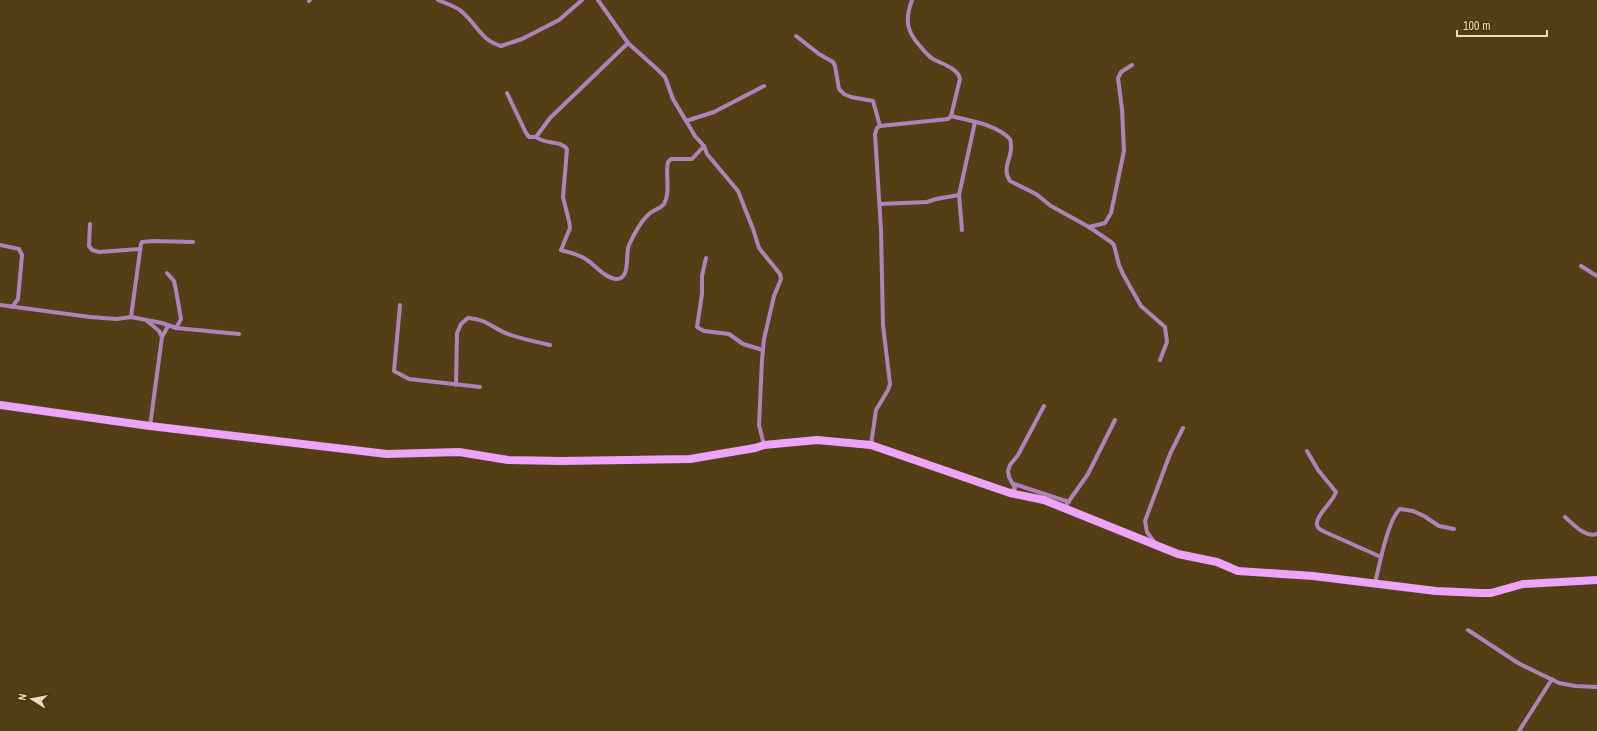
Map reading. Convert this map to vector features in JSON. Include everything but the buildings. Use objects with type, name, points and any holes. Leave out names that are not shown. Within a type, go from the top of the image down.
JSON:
[{"type":"street","points":[[438,0],[460,11],[477,28],[486,40],[501,46],[522,39],[559,20],[582,0]]},
{"type":"street","points":[[598,0],[628,43],[665,77],[672,99],[695,136],[704,146],[707,154],[738,191],[759,248],[780,274],[781,279],[774,296],[763,350],[759,425],[764,445]]},
{"type":"street","points":[[912,0],[908,30],[912,38],[928,56],[946,65],[959,75],[960,79],[951,116]]},
{"type":"street","points":[[796,36],[819,54],[833,62],[839,89],[844,94],[851,97],[873,101],[880,126]]},
{"type":"street","points":[[536,137],[555,113],[628,43]]},
{"type":"street","points":[[1089,227],[1105,224],[1114,203],[1124,151],[1122,109],[1118,78],[1120,72],[1132,65]]},
{"type":"street","points":[[686,121],[714,112],[764,86]]},
{"type":"street","points":[[507,93],[526,133],[529,136],[536,137],[541,141],[561,144],[567,149],[564,196],[570,228],[561,250],[576,254],[587,260],[612,278],[618,279],[623,277],[626,271],[627,248],[643,220],[650,213],[660,208],[664,203],[667,188],[668,162],[671,159],[692,159],[704,146]]},
{"type":"street","points":[[871,445],[876,410],[890,384],[883,325],[880,204],[875,134],[877,128],[880,126],[944,120],[951,116],[990,126],[1005,133],[1010,139],[1011,150],[1006,167],[1007,177],[1010,181],[1036,194],[1051,206],[1089,227],[1114,246],[1119,265],[1141,306],[1165,327],[1167,342],[1160,360]]},
{"type":"street","points":[[962,230],[959,195],[975,122]]},
{"type":"street","points":[[880,204],[927,202],[936,198],[959,195]]},
{"type":"street","points":[[90,224],[89,246],[95,252],[117,252],[140,249]]},
{"type":"street","points":[[131,318],[142,242],[193,242]]},
{"type":"street","points":[[0,245],[14,247],[21,251],[18,299],[12,307]]},
{"type":"street","points":[[706,258],[702,276],[702,294],[697,326],[704,331],[729,334],[743,344],[763,350]]},
{"type":"street","points":[[1581,266],[1597,276]]},
{"type":"street","points":[[167,273],[174,282],[181,319],[176,328]]},
{"type":"street","points":[[18,299],[26,308]]},
{"type":"street","points":[[0,306],[90,317],[117,319],[131,318],[162,323],[176,328],[239,334]]},
{"type":"street","points":[[400,306],[394,371],[409,379],[480,388]]},
{"type":"street","points":[[456,385],[457,333],[461,324],[468,318],[477,318],[488,322],[507,333],[525,340],[550,345]]},
{"type":"street","points":[[147,320],[159,331],[162,337]]},
{"type":"street","points":[[150,426],[162,337],[168,326]]},
{"type":"street","points":[[0,404],[150,426],[387,454],[459,452],[508,460],[562,461],[690,459],[764,445],[817,440],[871,445],[1010,492],[1067,505]]},
{"type":"street","points":[[1044,406],[1018,455],[1010,465],[1008,471],[1009,477],[1014,484],[1067,505],[1178,554],[1217,562],[1238,571],[1375,583],[1436,591],[1491,593],[1523,584],[1597,580]]},
{"type":"street","points":[[1067,505],[1094,464],[1115,420]]},
{"type":"street","points":[[1156,545],[1147,532],[1145,521],[1170,454],[1183,428]]},
{"type":"street","points":[[1306,452],[1336,492],[1335,497],[1319,518],[1317,523],[1318,528],[1381,557]]},
{"type":"street","points":[[1010,492],[1015,488],[1014,484]]},
{"type":"street","points":[[1375,583],[1381,557],[1395,515],[1400,509],[1424,516],[1439,526],[1454,529]]},
{"type":"street","points":[[1565,516],[1580,530],[1594,535],[1597,534]]},
{"type":"street","points":[[1468,630],[1518,663],[1552,679],[1575,686],[1597,687]]},
{"type":"street","points":[[1519,731],[1552,679]]}]
